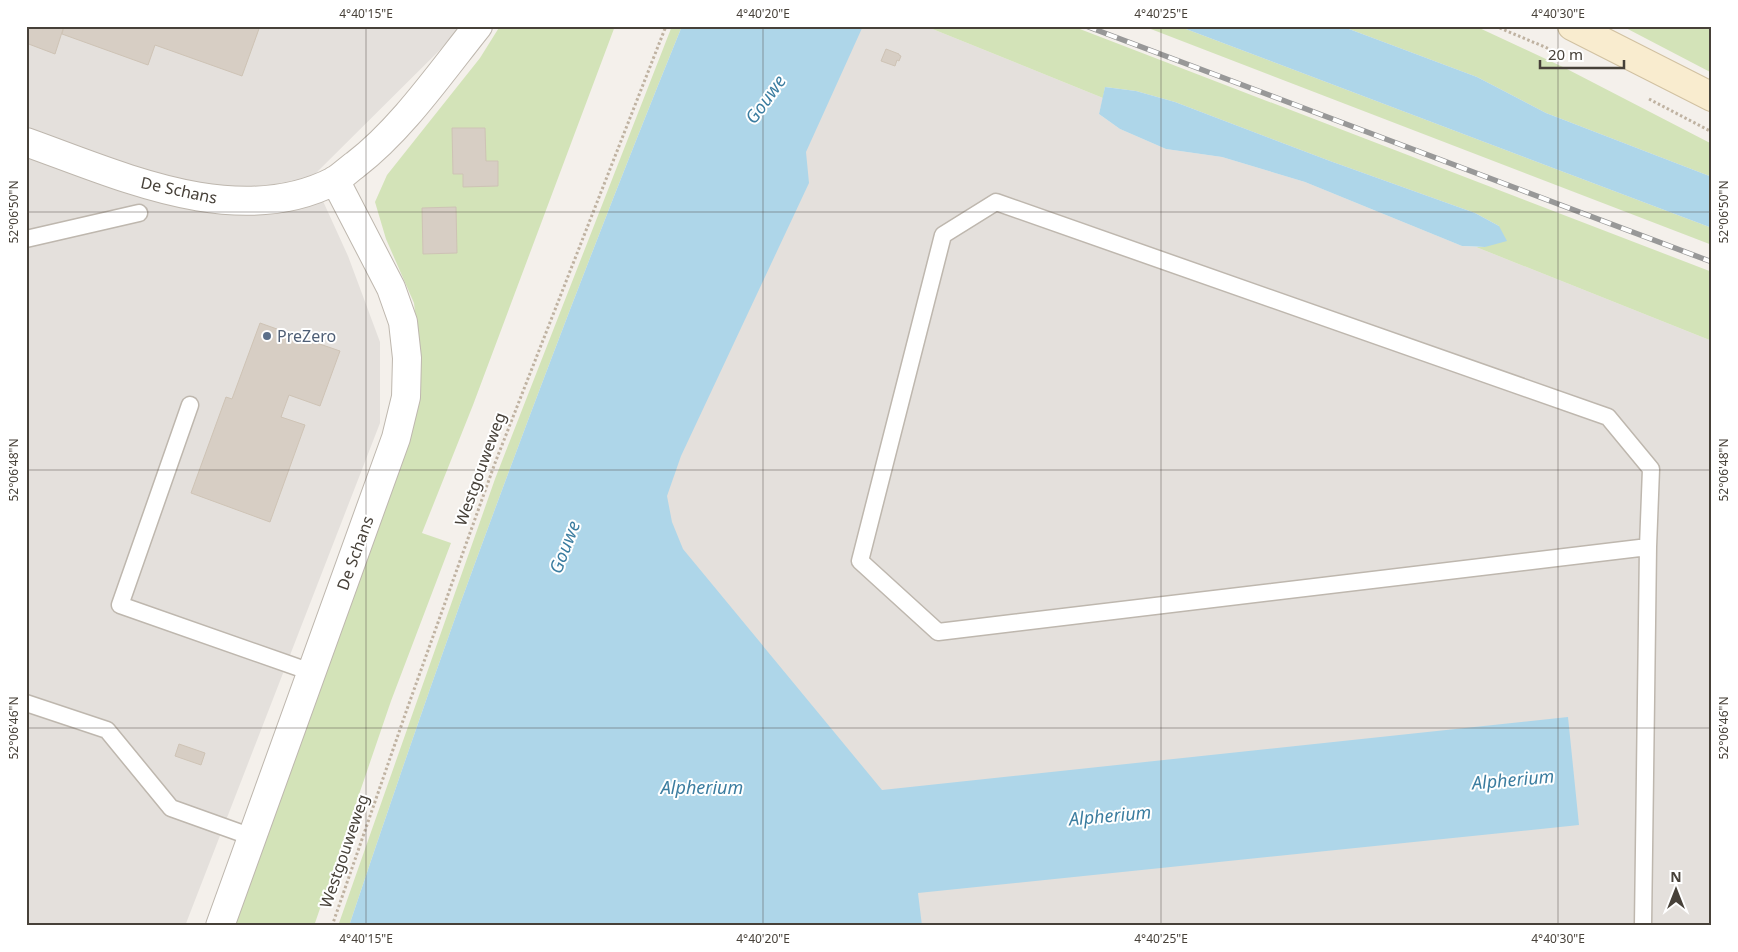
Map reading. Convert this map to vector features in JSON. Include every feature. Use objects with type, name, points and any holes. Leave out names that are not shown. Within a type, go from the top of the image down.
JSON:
[{"type":"main road","points":[[1572,26],[1712,96]]},
{"type":"street","name":"De Schans","points":[[26,142],[148,186],[184,193],[228,200],[276,200],[304,193],[335,180],[365,157],[399,124],[478,26]]},
{"type":"street","name":"De Schans","points":[[220,926],[396,438],[406,396],[407,358],[402,322],[391,288],[335,180]]},
{"type":"lane","points":[[1644,926],[1650,468],[1608,417],[996,202],[943,235],[860,561],[938,632],[1648,547]]},
{"type":"lane","points":[[26,239],[139,213]]},
{"type":"lane","points":[[190,405],[120,605],[311,672]]},
{"type":"lane","points":[[26,703],[107,730],[171,808],[252,837]]},
{"type":"path","name":"Westgouweweg","points":[[332,926],[409,702],[495,463],[666,26]]},
{"type":"path","points":[[1495,26],[1566,56]]},
{"type":"path","points":[[1643,96],[1712,132]]},
{"type":"shaded area","points":[[26,26],[464,26],[312,177],[348,256],[380,342],[380,423],[185,926],[26,926]]},
{"type":"shaded area","name":"Alpherium","points":[[850,26],[925,26],[1103,98],[1099,114],[1120,129],[1166,149],[1222,157],[1305,182],[1462,246],[1476,247],[1712,341],[1712,926],[484,926]]},
{"type":"green space","points":[[500,26],[615,26],[473,405],[422,533],[451,543],[391,701],[314,926],[232,926],[421,366],[414,303],[386,239],[375,202],[387,175],[480,58]]},
{"type":"green space","points":[[672,26],[682,26],[540,388],[459,607],[349,926],[338,926],[495,479]]},
{"type":"green space","points":[[925,26],[1072,26],[1712,272],[1712,341],[1476,247],[1485,247],[1499,226],[1475,213],[1330,161],[1175,102],[1136,91],[1105,87],[1103,98]]},
{"type":"green space","points":[[1143,26],[1178,26],[1712,228],[1712,245]]},
{"type":"green space","points":[[1341,26],[1475,26],[1565,68],[1712,144],[1712,177],[1546,113],[1477,77]]},
{"type":"green space","points":[[1622,26],[1712,26],[1712,73]]},
{"type":"water","name":"Gouwe","points":[[682,26],[863,26],[806,152],[809,183],[681,456],[667,496],[672,522],[683,549],[882,790],[1568,717],[1579,825],[918,893],[922,926],[349,926],[459,607],[540,388]]},
{"type":"water","points":[[1178,26],[1341,26],[1477,77],[1546,113],[1712,177],[1712,228]]},
{"type":"water","points":[[1105,87],[1136,91],[1175,102],[1330,161],[1475,213],[1499,226],[1507,241],[1485,247],[1462,246],[1305,182],[1222,157],[1166,149],[1120,129],[1099,114]]},
{"type":"building","points":[[26,26],[64,26],[55,54],[26,43]]},
{"type":"building","points":[[64,26],[260,26],[242,76],[155,45],[148,65],[62,34]]},
{"type":"building","points":[[886,49],[901,56],[895,66],[881,61]]},
{"type":"building","points":[[452,128],[485,128],[486,161],[498,161],[498,186],[463,187],[463,174],[453,174]]},
{"type":"building","points":[[456,207],[457,253],[423,254],[422,208]]},
{"type":"building","points":[[260,323],[291,334],[292,332],[309,338],[308,340],[340,351],[320,406],[289,395],[281,417],[305,425],[270,522],[191,493],[226,397],[232,399]]},
{"type":"building","points":[[179,744],[205,753],[201,765],[175,756]]},
{"type":"railway","points":[[1086,26],[1712,262]]},
{"type":"place","name":"PreZero","points":[[267,336]]}]
